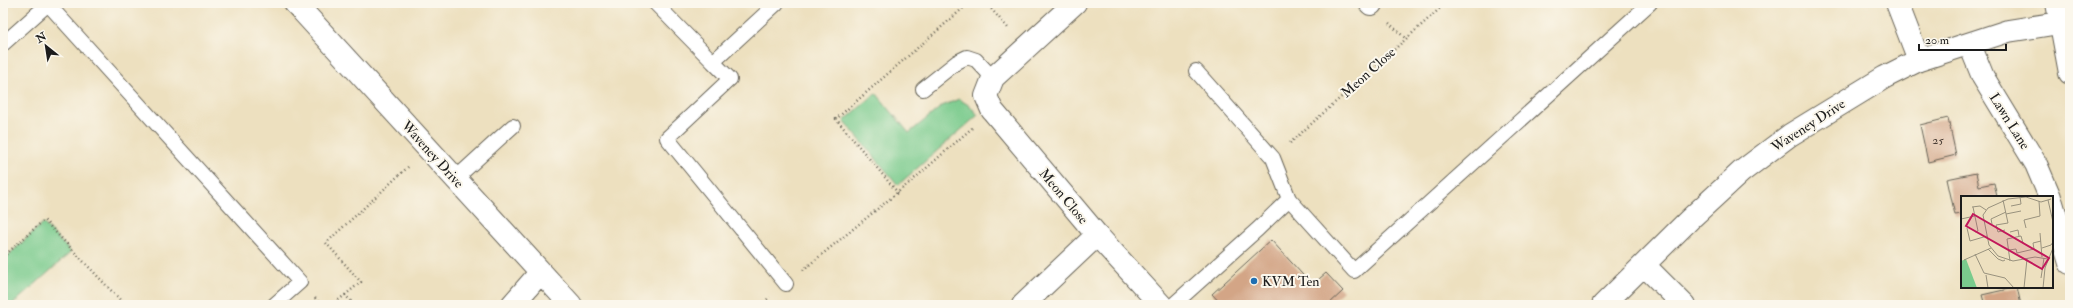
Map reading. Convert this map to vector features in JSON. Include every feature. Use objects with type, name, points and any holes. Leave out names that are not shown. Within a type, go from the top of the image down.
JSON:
[{"type":"street","name":"Waveney Drive","points":[[295,3],[571,305]]},
{"type":"street","name":"Meon Close","points":[[1075,3],[993,78],[986,96],[992,110],[1097,236],[1161,305]]},
{"type":"street","points":[[1896,3],[1919,60]]},
{"type":"street","name":"Waveney Drive","points":[[1602,305],[1741,172],[1790,135],[1885,77],[1919,60],[1970,45],[2058,13]]},
{"type":"street","points":[[2058,13],[2070,73]]},
{"type":"street","name":"Lawn Lane","points":[[1970,45],[1983,77],[2036,164],[2050,196]]},
{"type":"street","points":[[2053,206],[2070,262]]},
{"type":"street","points":[[1023,305],[1097,236]]},
{"type":"street","points":[[1644,264],[1684,305]]},
{"type":"street","points":[[512,305],[540,272]]},
{"type":"lane","points":[[3,44],[48,3],[300,282],[274,305]]},
{"type":"lane","points":[[655,3],[730,79],[667,138],[786,284]]},
{"type":"lane","points":[[712,62],[777,3]]},
{"type":"lane","points":[[1196,71],[1273,158],[1289,199],[1354,271],[1650,3]]},
{"type":"lane","points":[[923,89],[957,62],[967,57],[976,60],[993,78]]},
{"type":"lane","points":[[455,179],[513,126]]},
{"type":"lane","points":[[1173,305],[1258,229],[1289,199]]},
{"type":"path","points":[[898,193],[836,119],[969,3]]},
{"type":"path","points":[[986,3],[1026,48]]},
{"type":"path","name":"Meon Close","points":[[1273,158],[1446,3]]},
{"type":"path","points":[[761,305],[898,193],[992,110]]},
{"type":"path","points":[[332,305],[360,282],[326,243],[428,148]]},
{"type":"path","points":[[3,257],[44,220],[125,305]]},
{"type":"path","points":[[345,294],[355,305]]},
{"type":"green space","points":[[876,93],[909,133],[942,106],[959,99],[970,106],[978,115],[898,185],[844,121]]},
{"type":"green space","points":[[43,223],[71,252],[12,305],[3,305],[3,260]]},
{"type":"building","points":[[1948,118],[1956,155],[1928,162],[1920,125]]},
{"type":"building","points":[[1976,173],[1979,186],[1994,183],[1997,196],[1961,196],[1961,214],[1955,215],[1947,179]]},
{"type":"building","points":[[1271,240],[1312,285],[1326,273],[1343,291],[1328,305],[1222,305],[1212,294]]},
{"type":"building","points":[[2017,288],[2021,305],[1985,305],[1982,295]]},
{"type":"place","name":"KVM Ten","points":[[1254,281]]}]
